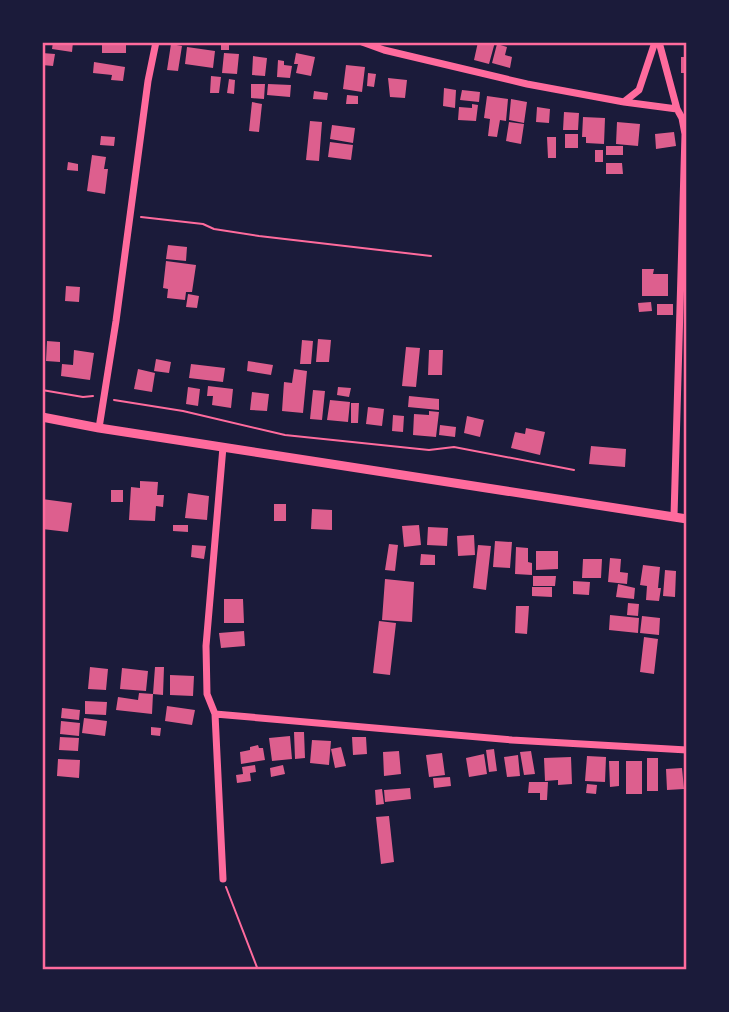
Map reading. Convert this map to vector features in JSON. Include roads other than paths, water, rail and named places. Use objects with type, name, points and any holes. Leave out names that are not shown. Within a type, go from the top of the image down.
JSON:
[{"type":"street","points":[[99,428],[148,81],[156,42]]},
{"type":"street","points":[[362,42],[384,50],[527,84],[677,109]]},
{"type":"street","points":[[624,102],[639,90],[657,42]]},
{"type":"street","points":[[657,42],[685,134],[674,516]]},
{"type":"street","points":[[42,417],[687,519]]},
{"type":"street","points":[[223,447],[206,646],[207,694],[215,713],[223,879]]},
{"type":"street","points":[[215,713],[512,740],[687,750]]}]
